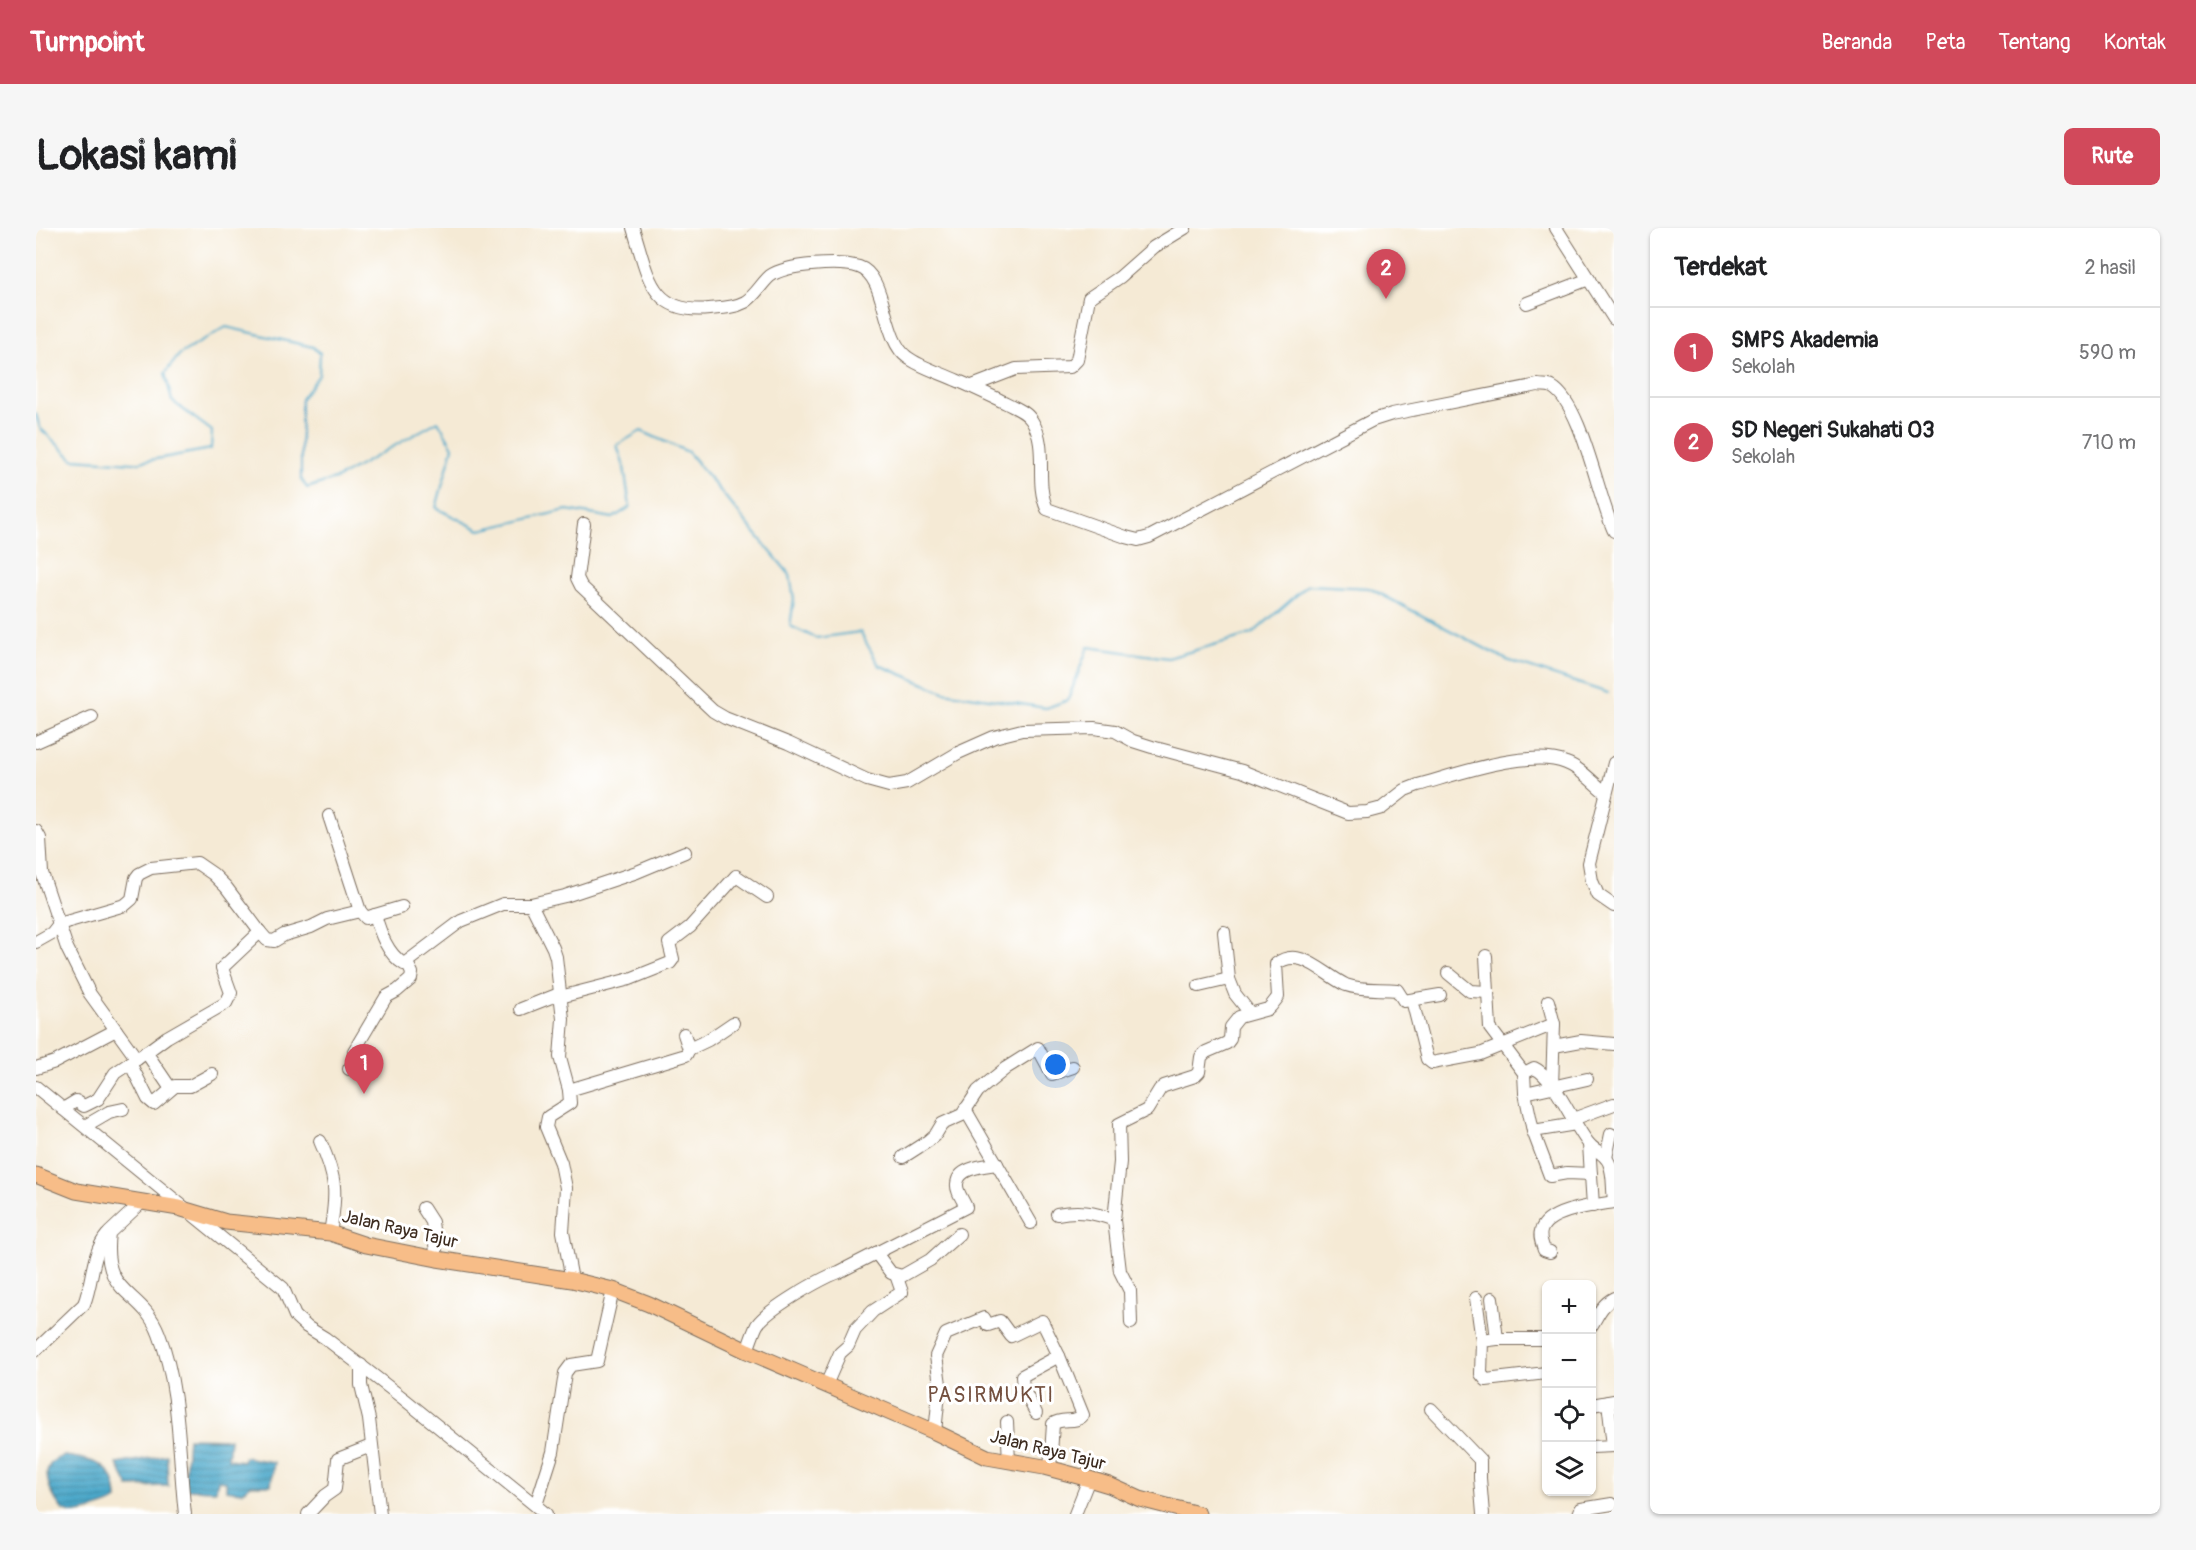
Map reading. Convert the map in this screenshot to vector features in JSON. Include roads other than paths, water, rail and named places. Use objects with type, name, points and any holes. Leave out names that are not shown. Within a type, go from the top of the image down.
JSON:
[{"type":"main road","name":"Jalan Raya Tajur","points":[[36,1175],[76,1191],[189,1211],[245,1225],[330,1233],[366,1245],[437,1259],[572,1280],[613,1290],[649,1304],[747,1351],[935,1432],[987,1457],[1089,1479],[1140,1499],[1198,1514]]},
{"type":"street","points":[[633,228],[653,288],[675,307],[687,310],[738,305],[753,296],[770,276],[784,269],[841,264],[862,268],[870,274],[876,284],[896,343],[907,357],[972,386],[1026,414],[1041,442],[1042,494],[1047,509],[1126,537],[1138,540],[1149,537],[1373,420],[1427,406],[1538,385],[1550,386],[1562,397],[1580,428],[1614,531]]},
{"type":"street","points":[[972,386],[1016,369],[1070,367],[1077,360],[1089,298],[1120,277],[1154,247],[1185,228]]},
{"type":"street","points":[[1556,228],[1614,319]]},
{"type":"street","points":[[1527,303],[1589,279]]},
{"type":"street","points":[[584,524],[577,578],[581,586],[713,711],[867,780],[889,786],[907,783],[958,753],[994,737],[1022,730],[1094,728],[1115,731],[1133,741],[1152,747],[1242,771],[1348,813],[1382,808],[1405,790],[1418,785],[1520,759],[1543,758],[1566,763],[1606,793]]},
{"type":"street","points":[[36,742],[92,717]]},
{"type":"street","points":[[1614,763],[1589,863],[1594,889],[1598,895],[1614,906]]},
{"type":"street","points":[[329,816],[360,911],[366,918],[402,907]]},
{"type":"street","points":[[36,831],[40,838],[42,873],[67,948],[90,994],[138,1058],[171,1089]]},
{"type":"street","points":[[375,915],[384,941],[400,962],[407,963],[461,921],[503,904],[531,904],[565,896],[637,872],[685,852]]},
{"type":"street","points":[[36,942],[52,933],[59,924],[125,904],[135,894],[136,878],[151,868],[197,863],[226,887],[267,940],[274,941],[327,919],[360,911]]},
{"type":"street","points":[[522,1009],[560,995],[630,979],[670,963],[673,958],[669,943],[690,927],[736,876],[767,897]]},
{"type":"street","points":[[531,904],[553,948],[560,995],[563,1029],[560,1057],[570,1103],[548,1117],[546,1127],[561,1163],[567,1188],[563,1232],[572,1280]]},
{"type":"street","points":[[63,1109],[76,1101],[84,1106],[96,1101],[115,1073],[167,1037],[226,1003],[231,993],[222,968],[260,932]]},
{"type":"street","points":[[1224,932],[1229,979],[1235,994],[1250,1013]]},
{"type":"street","points":[[1486,956],[1490,1028],[1524,1073],[1525,1093],[1533,1131],[1550,1176],[1567,1173],[1591,1174]]},
{"type":"street","points":[[1131,1323],[1130,1291],[1120,1271],[1113,1220],[1120,1162],[1119,1124],[1147,1110],[1164,1086],[1195,1076],[1199,1072],[1203,1055],[1227,1043],[1233,1022],[1239,1017],[1268,1009],[1275,1002],[1278,997],[1276,964],[1284,958],[1300,958],[1347,986],[1399,991],[1402,1001],[1440,995]]},
{"type":"street","points":[[349,1069],[354,1064],[354,1051],[386,997],[411,979],[412,973],[407,963]]},
{"type":"street","points":[[1448,973],[1470,992],[1488,992]]},
{"type":"street","points":[[1199,986],[1229,979]]},
{"type":"street","points":[[1412,1000],[1427,1059],[1430,1062],[1480,1054],[1554,1024]]},
{"type":"street","points":[[1548,1001],[1554,1024],[1552,1088]]},
{"type":"street","points":[[569,1090],[686,1055],[689,1049],[708,1040],[733,1023]]},
{"type":"street","points":[[36,1068],[55,1062],[116,1030]]},
{"type":"street","points":[[684,1034],[689,1049]]},
{"type":"street","points":[[1554,1046],[1581,1041],[1614,1044]]},
{"type":"street","points":[[903,1157],[928,1141],[942,1124],[962,1114],[978,1091],[1006,1068],[1038,1048],[1052,1074],[1073,1067]]},
{"type":"street","points":[[138,1058],[151,1103],[157,1102],[175,1086],[190,1086],[212,1074]]},
{"type":"street","points":[[1524,1073],[1534,1068],[1540,1071],[1589,1144],[1606,1158],[1612,1174],[1614,1201],[1570,1210],[1551,1218],[1541,1229],[1540,1236],[1544,1250],[1550,1252]]},
{"type":"street","points":[[1525,1093],[1587,1079]]},
{"type":"street","points":[[36,1087],[283,1288],[297,1319],[361,1365],[546,1514]]},
{"type":"street","points":[[1533,1131],[1574,1121],[1614,1104]]},
{"type":"street","points":[[85,1126],[109,1112],[123,1109]]},
{"type":"street","points":[[965,1109],[1031,1223]]},
{"type":"street","points":[[1606,1158],[1611,1134]]},
{"type":"street","points":[[320,1141],[329,1160],[335,1186],[330,1233]]},
{"type":"street","points":[[1589,1144],[1593,1206]]},
{"type":"street","points":[[747,1351],[757,1325],[770,1313],[820,1279],[966,1207],[957,1188],[961,1175],[970,1169],[997,1164]]},
{"type":"street","points":[[36,1350],[84,1304],[96,1252],[101,1242],[141,1203]]},
{"type":"street","points":[[423,1208],[432,1222],[437,1259]]},
{"type":"street","points":[[1057,1214],[1076,1211],[1091,1212],[1113,1220]]},
{"type":"street","points":[[109,1233],[107,1257],[116,1281],[147,1313],[158,1331],[170,1371],[177,1415],[185,1514]]},
{"type":"street","points":[[896,1275],[902,1275],[921,1267],[959,1234]]},
{"type":"street","points":[[826,1386],[840,1353],[848,1346],[855,1330],[873,1311],[902,1292],[896,1275],[885,1266],[876,1253]]},
{"type":"street","points":[[536,1505],[553,1452],[566,1373],[571,1365],[597,1361],[613,1290]]},
{"type":"street","points":[[1476,1298],[1482,1341],[1481,1374],[1486,1380],[1542,1374]]},
{"type":"street","points":[[1492,1298],[1497,1339]]},
{"type":"street","points":[[1596,1317],[1608,1301],[1614,1298]]},
{"type":"street","points":[[1479,1319],[1494,1317]]},
{"type":"street","points":[[935,1432],[940,1384],[936,1356],[946,1334],[984,1318],[988,1325],[1000,1321],[1011,1336],[1042,1321],[1083,1415],[1078,1419],[1057,1421],[1053,1424],[1050,1469]]},
{"type":"street","points":[[1482,1341],[1542,1340]]},
{"type":"street","points":[[1036,1413],[1023,1389],[1022,1376],[1059,1356]]},
{"type":"street","points":[[361,1365],[361,1385],[369,1419],[380,1514]]},
{"type":"street","points":[[1596,1404],[1611,1402],[1613,1446],[1596,1447]]},
{"type":"street","points":[[1431,1409],[1480,1460],[1483,1514]]},
{"type":"street","points":[[1007,1422],[1009,1461]]},
{"type":"street","points":[[308,1514],[324,1496],[335,1489],[338,1459],[371,1446]]},
{"type":"street","points":[[1076,1514],[1089,1479]]},
{"type":"street","points":[[1579,1514],[1581,1509],[1613,1507]]},
{"type":"water","points":[[188,1438],[230,1439],[228,1459],[243,1461],[244,1457],[274,1462],[271,1485],[251,1485],[242,1492],[226,1490],[226,1481],[218,1480],[216,1490],[184,1489]]},
{"type":"water","points":[[167,1455],[168,1486],[129,1487],[117,1464]]},
{"type":"water","points":[[65,1456],[95,1462],[103,1466],[113,1479],[117,1500],[82,1512],[71,1513],[62,1509],[52,1494],[47,1478],[50,1464]]},
{"type":"waterway","points":[[36,414],[40,428],[73,459],[134,463],[211,449],[212,431],[172,401],[165,373],[180,354],[226,327],[313,347],[320,353],[319,375],[301,399],[301,479],[307,488],[338,478],[438,421],[453,447],[436,508],[480,530],[567,510],[613,518],[630,507],[624,467],[617,445],[641,431],[688,452],[790,575],[794,599],[790,626],[816,638],[860,632],[879,665],[944,692],[1046,708],[1068,700],[1088,647],[1168,658],[1252,634],[1308,585],[1369,588],[1507,660],[1608,693]]},
{"type":"place","name":"SD Negeri Sukahati 03","points":[[1386,299]]},
{"type":"place","name":"SMPS Akademia","points":[[364,1094]]},
{"type":"district","name":"PASIRMUKTI","points":[[991,1395]]}]
